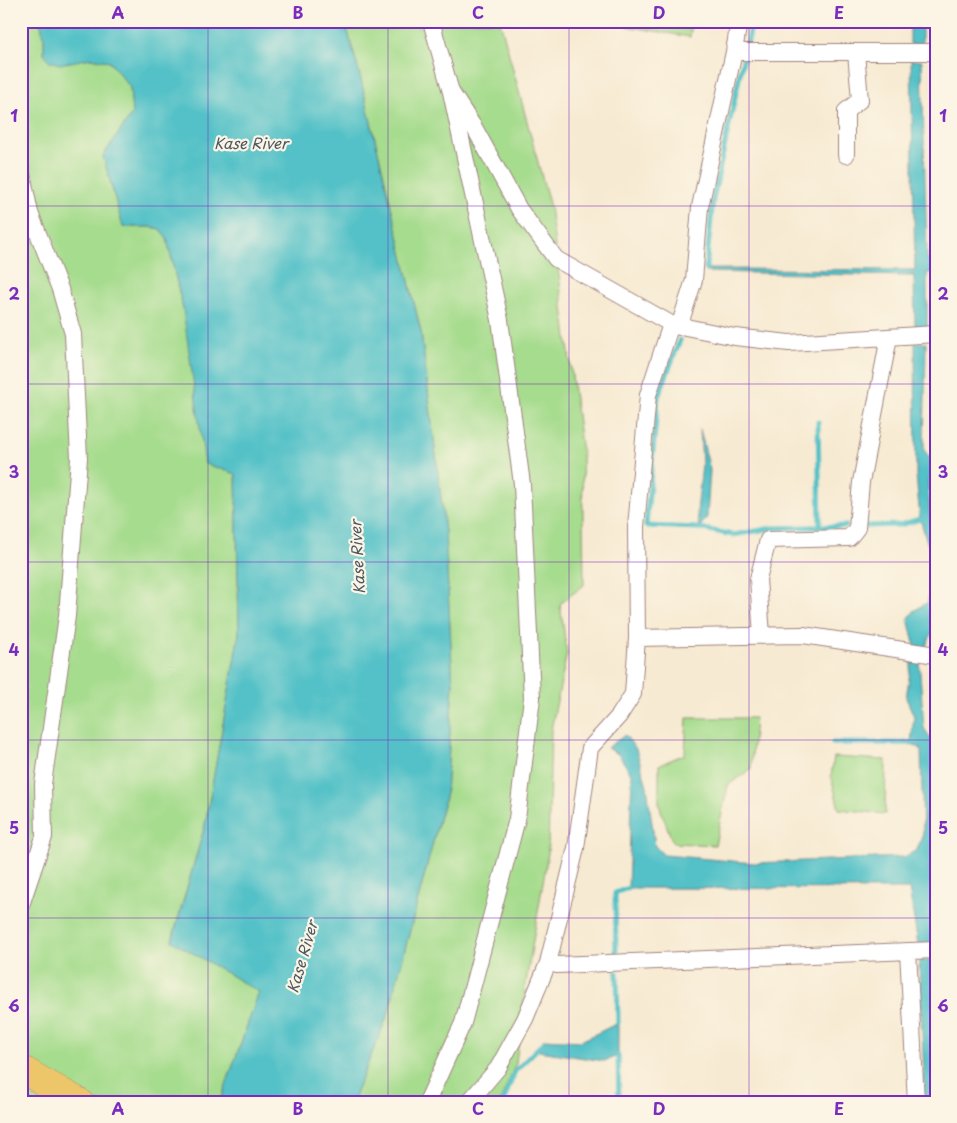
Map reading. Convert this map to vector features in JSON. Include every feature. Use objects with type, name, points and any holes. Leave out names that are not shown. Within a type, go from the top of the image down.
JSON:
[{"type":"highway","points":[[21,1069],[79,1102]]},
{"type":"street","points":[[427,1102],[463,1023],[517,819],[532,698],[521,474],[500,320],[451,92],[431,21]]},
{"type":"street","points":[[469,1102],[498,1068],[526,1019],[548,963],[576,848],[590,748],[619,716],[633,694],[637,638],[636,526],[648,395],[694,280],[700,207],[739,21]]},
{"type":"street","points":[[734,52],[936,52]]},
{"type":"street","points":[[846,155],[846,110],[860,100],[856,52]]},
{"type":"street","points":[[451,92],[475,129],[519,209],[556,259],[675,326],[734,337],[789,343],[936,334]]},
{"type":"street","points":[[21,169],[30,213],[60,289],[72,334],[79,458],[66,616],[43,784],[44,837],[21,905]]},
{"type":"street","points":[[762,636],[758,580],[768,540],[849,538],[857,528],[861,482],[889,336]]},
{"type":"street","points":[[637,638],[803,635],[936,655]]},
{"type":"street","points":[[548,963],[557,965],[936,950]]},
{"type":"street","points":[[908,951],[916,1102]]},
{"type":"green space","points":[[21,21],[40,21],[44,37],[44,53],[76,60],[91,58],[109,61],[130,87],[132,114],[103,156],[123,227],[151,227],[160,229],[167,239],[183,309],[236,474],[239,634],[205,825],[172,940],[259,992],[220,1102],[21,1102]]},
{"type":"green space","points":[[345,21],[500,21],[550,207],[582,453],[584,585],[560,604],[567,653],[551,730],[548,853],[527,976],[516,1063],[500,1102],[352,1102],[388,1014],[446,793],[453,685],[445,532],[421,332],[360,76]]},
{"type":"green space","points":[[595,21],[692,21],[690,37]]},
{"type":"green space","points":[[687,718],[755,718],[751,769],[728,785],[715,845],[673,843],[659,805],[659,765],[685,754]]},
{"type":"green space","points":[[834,757],[886,760],[885,814],[839,809],[831,776]]},
{"type":"water","name":"Kase River","points":[[40,21],[345,21],[360,76],[421,332],[445,532],[453,685],[446,793],[388,1014],[352,1102],[220,1102],[259,992],[172,941],[205,825],[239,634],[236,474],[205,464],[183,309],[167,239],[160,229],[151,227],[123,227],[103,156],[132,114],[130,87],[109,61],[91,58],[60,64],[49,61],[44,53],[44,37]]},
{"type":"water","points":[[910,21],[922,21],[922,45],[910,44]]},
{"type":"water","points":[[911,60],[922,61],[927,259],[936,259],[936,272],[927,273],[927,328],[915,327],[914,276],[706,272],[706,269],[915,270]]},
{"type":"water","points":[[915,342],[926,343],[924,450],[936,466],[936,478],[928,479],[930,520],[936,542],[936,625],[925,648],[915,646],[908,619],[915,610],[928,602],[930,551],[920,519],[916,475]]},
{"type":"water","points":[[700,429],[710,470],[707,517],[699,528],[697,512],[702,465]]},
{"type":"water","points":[[912,658],[919,659],[924,728],[935,745],[936,932],[931,944],[918,944],[909,889],[628,888],[632,775],[618,754],[607,748],[625,735],[636,749],[647,786],[655,846],[664,855],[754,863],[904,857],[917,850],[923,834],[921,749],[911,743],[914,716],[906,698]]},
{"type":"water","points":[[933,959],[936,1026],[936,1102],[925,1102],[919,961]]},
{"type":"water","points":[[618,1023],[618,1056],[604,1061],[539,1051],[544,1039],[581,1041]]},
{"type":"waterway","points":[[748,41],[752,21]]},
{"type":"waterway","points":[[706,269],[713,199],[743,60]]},
{"type":"waterway","points":[[680,340],[658,397],[646,526],[699,528],[733,535],[773,528],[846,526]]},
{"type":"waterway","points":[[818,422],[820,527]]},
{"type":"waterway","points":[[867,526],[900,525],[920,519]]},
{"type":"waterway","points":[[833,743],[911,743]]},
{"type":"waterway","points":[[616,952],[615,893],[628,888]]},
{"type":"waterway","points":[[617,973],[618,1023]]},
{"type":"waterway","points":[[503,1102],[515,1071],[543,1043]]},
{"type":"waterway","points":[[618,1056],[619,1102]]}]
